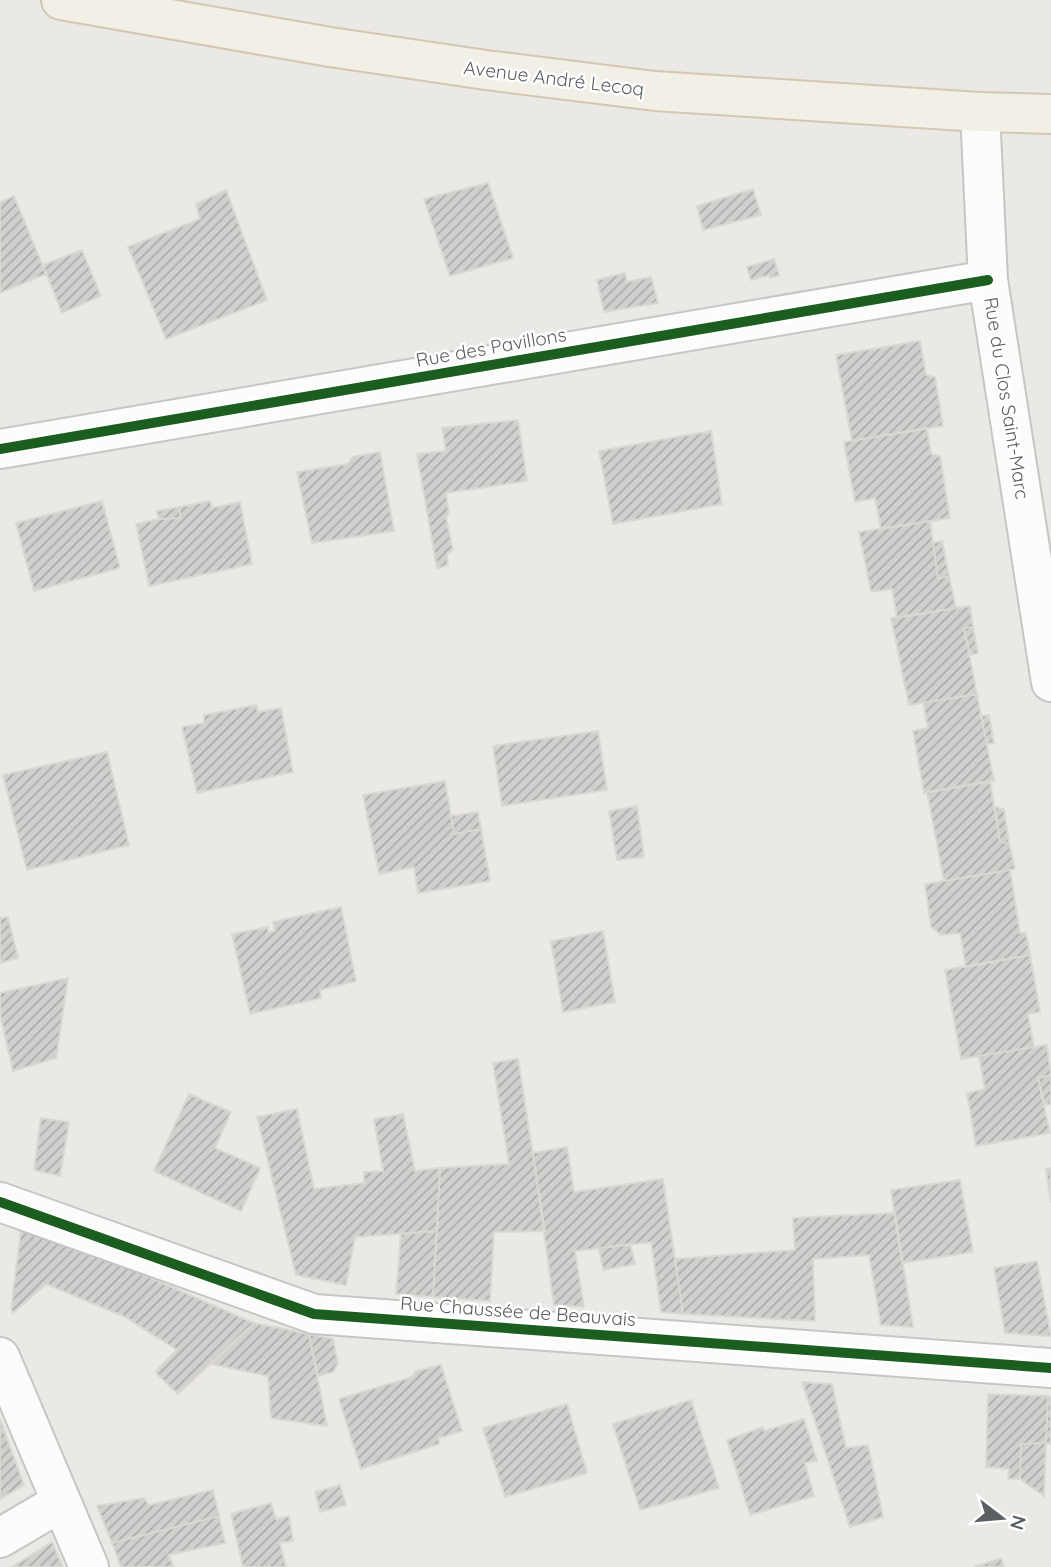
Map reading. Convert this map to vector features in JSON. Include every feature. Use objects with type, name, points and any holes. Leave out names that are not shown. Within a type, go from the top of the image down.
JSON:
[{"type":"main road","name":"Avenue André Lecoq","points":[[61,0],[330,47],[655,91],[980,112],[1051,114]]},
{"type":"street","name":"Rue du Clos Saint-Marc","points":[[980,112],[988,280],[1051,682]]},
{"type":"street","name":"Rue des Pavillons","points":[[0,449],[988,280]]},
{"type":"street","name":"Rue Chaussée de Beauvais","points":[[0,1202],[314,1314],[1051,1368]]},
{"type":"street","points":[[0,1357],[89,1567]]},
{"type":"street","points":[[0,1538],[61,1502]]},
{"type":"building","points":[[488,183],[513,258],[450,276],[424,199]]},
{"type":"building","points":[[753,189],[761,215],[703,230],[697,206]]},
{"type":"building","points":[[226,190],[267,300],[166,339],[128,247],[200,219],[196,204]]},
{"type":"building","points":[[14,196],[46,274],[0,293],[0,202]]},
{"type":"building","points":[[82,250],[101,296],[62,313],[43,265]]},
{"type":"building","points":[[774,259],[779,275],[751,280],[747,267]]},
{"type":"building","points":[[625,273],[627,282],[651,277],[658,303],[604,312],[597,280]]},
{"type":"building","points":[[920,341],[926,375],[935,377],[943,426],[852,441],[836,355]]},
{"type":"building","points":[[518,420],[527,481],[446,493],[449,513],[446,518],[453,550],[447,554],[448,565],[437,569],[417,454],[446,451],[442,428]]},
{"type":"building","points":[[927,428],[931,454],[940,456],[950,518],[881,529],[875,498],[855,502],[844,442]]},
{"type":"building","points":[[711,431],[722,504],[613,524],[599,451]]},
{"type":"building","points":[[380,452],[394,531],[312,543],[297,472],[348,464],[353,457]]},
{"type":"building","points":[[102,501],[120,568],[34,591],[16,523]]},
{"type":"building","points":[[210,501],[212,508],[240,502],[252,564],[149,586],[136,524],[181,518],[179,507]]},
{"type":"building","points":[[179,507],[181,518],[159,519],[157,511]]},
{"type":"building","points":[[930,521],[938,579],[949,576],[956,608],[897,618],[892,589],[871,592],[859,532]]},
{"type":"building","points":[[942,541],[949,576],[938,579],[933,543]]},
{"type":"building","points":[[970,606],[973,627],[964,628],[977,694],[909,705],[891,618]]},
{"type":"building","points":[[973,627],[978,653],[970,655],[964,628]]},
{"type":"building","points":[[977,694],[994,781],[924,793],[913,731],[928,728],[923,703]]},
{"type":"building","points":[[256,705],[258,712],[281,708],[293,772],[197,793],[182,727],[204,723],[204,715]]},
{"type":"building","points":[[989,715],[994,743],[987,744],[981,716]]},
{"type":"building","points":[[598,731],[607,790],[502,806],[493,746]]},
{"type":"building","points":[[107,752],[129,845],[27,870],[3,775]]},
{"type":"building","points":[[445,781],[454,834],[481,829],[490,881],[418,893],[414,867],[379,874],[363,795]]},
{"type":"building","points":[[990,781],[1000,842],[1009,843],[1015,869],[944,881],[927,792]]},
{"type":"building","points":[[637,806],[644,857],[617,860],[609,811]]},
{"type":"building","points":[[995,807],[1004,809],[1009,843],[1000,842]]},
{"type":"building","points":[[478,812],[481,829],[454,834],[451,816]]},
{"type":"building","points":[[1010,870],[1020,933],[1026,933],[1030,955],[966,967],[960,933],[941,935],[931,927],[925,884]]},
{"type":"building","points":[[341,907],[356,981],[320,990],[321,998],[250,1014],[232,934],[268,927],[268,932],[275,931],[273,922]]},
{"type":"building","points":[[8,917],[18,958],[0,963],[0,918]]},
{"type":"building","points":[[603,931],[615,1002],[563,1012],[551,941]]},
{"type":"building","points":[[1030,955],[1040,1012],[1028,1014],[1034,1047],[961,1059],[945,970]]},
{"type":"building","points":[[68,978],[56,1058],[13,1071],[0,1014],[0,993]]},
{"type":"building","points":[[1047,1045],[1051,1075],[1038,1078],[1050,1133],[976,1146],[967,1093],[985,1089],[979,1056]]},
{"type":"building","points":[[518,1059],[545,1231],[494,1232],[490,1301],[433,1297],[440,1168],[509,1164],[493,1063]]},
{"type":"building","points":[[1051,1075],[1051,1104],[1045,1105],[1038,1078]]},
{"type":"building","points":[[189,1094],[231,1112],[215,1148],[260,1168],[241,1211],[154,1171]]},
{"type":"building","points":[[297,1109],[314,1189],[364,1183],[364,1172],[383,1171],[374,1119],[403,1114],[415,1171],[440,1168],[437,1231],[355,1237],[346,1285],[296,1275],[257,1117]]},
{"type":"building","points":[[41,1118],[69,1122],[60,1176],[34,1170]]},
{"type":"building","points":[[567,1147],[574,1192],[663,1179],[683,1314],[661,1312],[651,1242],[575,1251],[584,1307],[554,1305],[533,1153]]},
{"type":"building","points":[[1051,1168],[1051,1203],[1046,1169]]},
{"type":"building","points":[[960,1180],[973,1252],[902,1263],[891,1190]]},
{"type":"building","points":[[895,1213],[913,1327],[881,1325],[869,1255],[813,1259],[815,1321],[683,1314],[675,1259],[795,1250],[793,1218]]},
{"type":"building","points":[[21,1230],[57,1237],[254,1323],[178,1394],[155,1372],[177,1350],[125,1317],[46,1284],[13,1313],[11,1309]]},
{"type":"building","points":[[437,1231],[433,1297],[396,1294],[401,1234]]},
{"type":"building","points":[[630,1244],[635,1264],[603,1270],[599,1248]]},
{"type":"building","points":[[1037,1261],[1051,1336],[1005,1333],[994,1268]]},
{"type":"building","points":[[254,1323],[309,1334],[327,1426],[271,1418],[268,1376],[211,1364]]},
{"type":"building","points":[[309,1334],[333,1339],[338,1363],[333,1372],[318,1376]]},
{"type":"building","points":[[441,1365],[462,1431],[439,1438],[439,1444],[361,1469],[339,1399],[412,1377],[416,1371]]},
{"type":"building","points":[[802,1382],[832,1384],[846,1448],[868,1445],[883,1517],[850,1527]]},
{"type":"building","points":[[988,1394],[1048,1396],[1046,1443],[1021,1444],[1020,1479],[1008,1479],[1009,1469],[986,1468]]},
{"type":"building","points":[[1048,1396],[1051,1397],[1051,1444],[1046,1443]]},
{"type":"building","points":[[691,1400],[719,1488],[640,1510],[613,1424]]},
{"type":"building","points":[[567,1404],[587,1473],[505,1497],[483,1428]]},
{"type":"building","points":[[0,1419],[24,1485],[0,1499]]},
{"type":"building","points":[[804,1419],[817,1461],[805,1463],[814,1496],[750,1515],[727,1440],[763,1427],[764,1431]]},
{"type":"building","points":[[1046,1443],[1044,1496],[1020,1479],[1021,1444]]},
{"type":"building","points":[[340,1485],[346,1505],[320,1512],[315,1492]]},
{"type":"building","points":[[213,1490],[219,1516],[112,1543],[97,1506],[144,1498],[149,1505]]},
{"type":"building","points":[[271,1503],[276,1519],[289,1516],[293,1541],[280,1543],[286,1567],[243,1567],[231,1514]]},
{"type":"building","points":[[219,1516],[225,1543],[168,1555],[174,1567],[121,1567],[112,1543]]},
{"type":"building","points":[[52,1542],[63,1567],[12,1567]]},
{"type":"building","points":[[1001,1558],[1004,1567],[975,1567]]},
{"type":"cycle path","points":[[0,449],[988,280]]},
{"type":"cycle path","points":[[0,1202],[314,1314],[1051,1368]]}]
